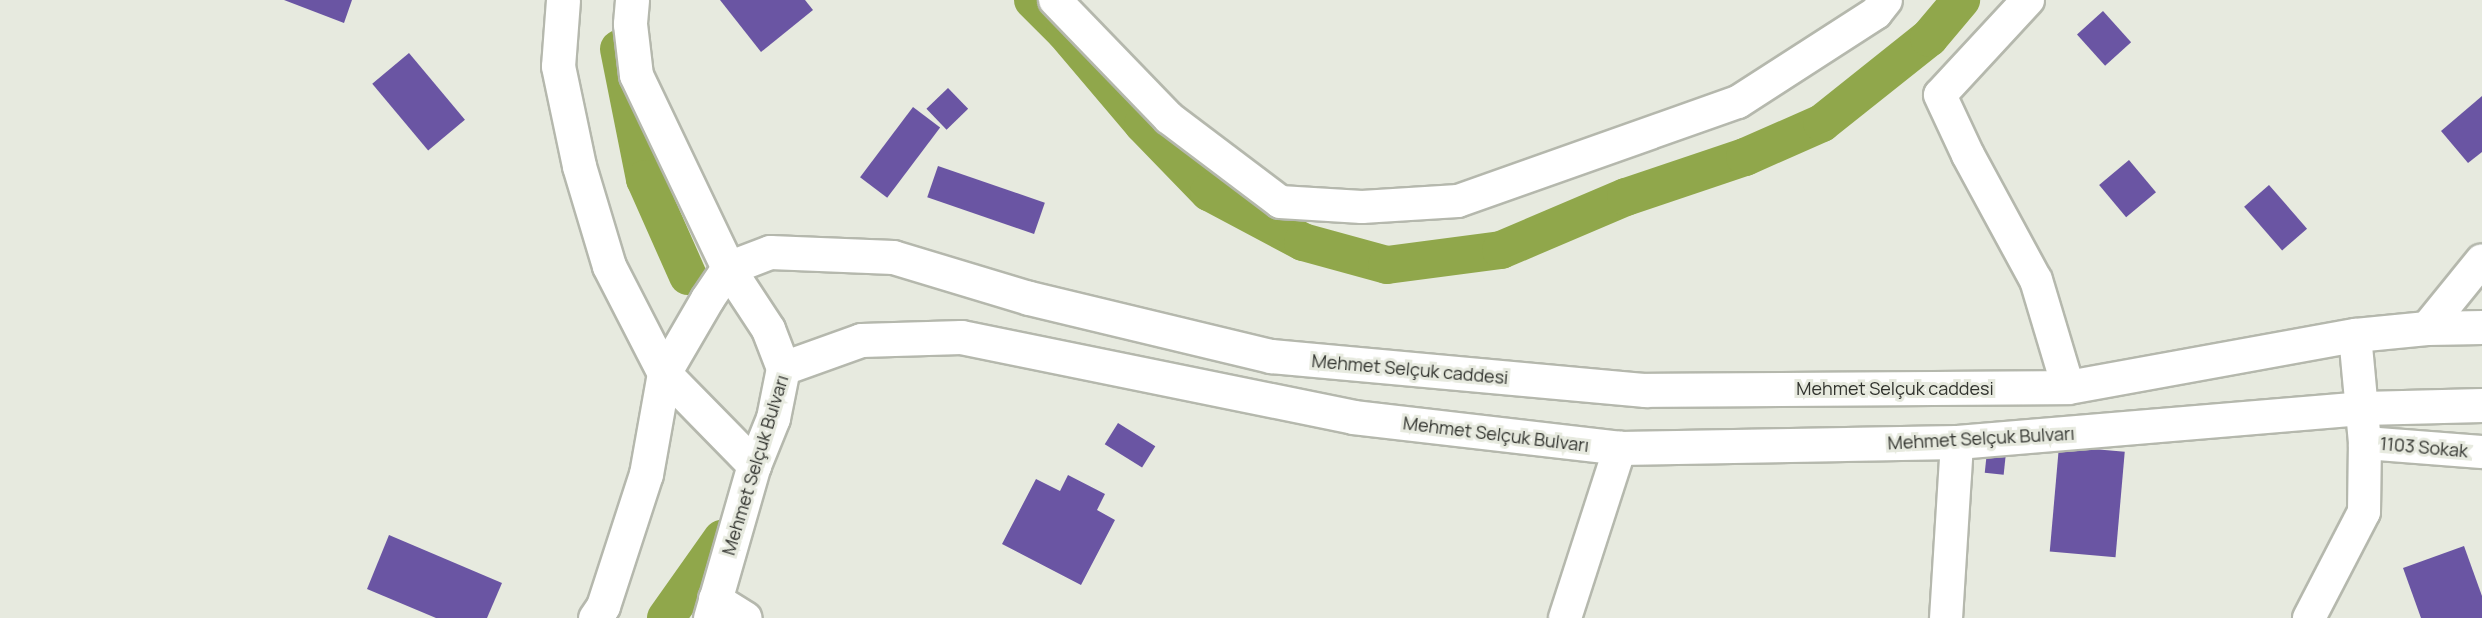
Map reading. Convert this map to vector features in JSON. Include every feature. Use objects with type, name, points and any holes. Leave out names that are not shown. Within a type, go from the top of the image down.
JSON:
[{"type":"main road","points":[[563,0],[558,66],[579,166],[609,266],[664,373],[754,465]]},
{"type":"main road","points":[[632,0],[630,24],[636,75],[728,268],[768,329],[783,368]]},
{"type":"main road","name":"Mehmet Selçuk caddesi","points":[[728,268],[770,252],[893,257],[1029,298],[1271,356],[1646,390],[2068,387],[2355,335],[2427,328],[2482,327]]},
{"type":"main road","points":[[594,618],[603,606],[646,474],[664,373],[728,268]]},
{"type":"main road","name":"Mehmet Selçuk Bulvarı","points":[[712,609],[754,465],[772,418],[783,368],[861,340],[961,337],[1353,417],[1620,448],[1957,442],[2363,408],[2482,405]]},
{"type":"street","points":[[1054,0],[1169,118],[1280,202],[1362,207],[1458,201],[1738,102],[1876,13],[1886,0]]},
{"type":"street","points":[[2028,0],[1940,95],[1968,155],[2036,280],[2068,387]]},
{"type":"street","points":[[2427,328],[2482,260]]},
{"type":"street","points":[[2309,618],[2364,512],[2365,442],[2355,335]]},
{"type":"street","points":[[1946,618],[1957,442]]},
{"type":"street","name":"1103 Sokak","points":[[2365,442],[2482,452]]},
{"type":"street","points":[[1565,618],[1620,448]]},
{"type":"street","points":[[712,609],[746,618]]},
{"type":"building","points":[[284,0],[352,0],[344,23]]},
{"type":"building","points":[[720,0],[805,0],[813,10],[761,52]]},
{"type":"building","points":[[2103,11],[2131,42],[2105,66],[2077,34]]},
{"type":"building","points":[[409,53],[465,120],[428,150],[372,84]]},
{"type":"building","points":[[948,88],[968,109],[947,130],[926,109]]},
{"type":"building","points":[[2482,96],[2482,152],[2468,163],[2441,131]]},
{"type":"building","points":[[913,107],[940,127],[887,198],[860,177]]},
{"type":"building","points":[[2129,160],[2156,192],[2126,217],[2099,185]]},
{"type":"building","points":[[938,166],[1045,203],[1034,234],[927,197]]},
{"type":"building","points":[[2269,185],[2307,229],[2282,250],[2244,207]]},
{"type":"building","points":[[1118,423],[1155,446],[1142,468],[1105,444]]},
{"type":"building","points":[[1988,442],[2007,444],[2004,475],[1985,473]]},
{"type":"building","points":[[2059,446],[2125,452],[2116,557],[2050,552]]},
{"type":"building","points":[[1068,475],[1105,494],[1097,510],[1115,520],[1081,585],[1002,544],[1036,479],[1060,491]]},
{"type":"building","points":[[389,535],[502,583],[487,618],[436,618],[367,589]]},
{"type":"building","points":[[2464,546],[2482,596],[2482,618],[2421,618],[2403,568]]},
{"type":"waterway","points":[[1033,0],[1065,32],[1143,124],[1209,192],[1303,242],[1387,265],[1501,250],[1626,197],[1745,157],[1822,123],[1929,38],[1961,0]]},
{"type":"waterway","points":[[619,49],[645,179],[688,276]]},
{"type":"waterway","points":[[666,618],[722,539]]}]
